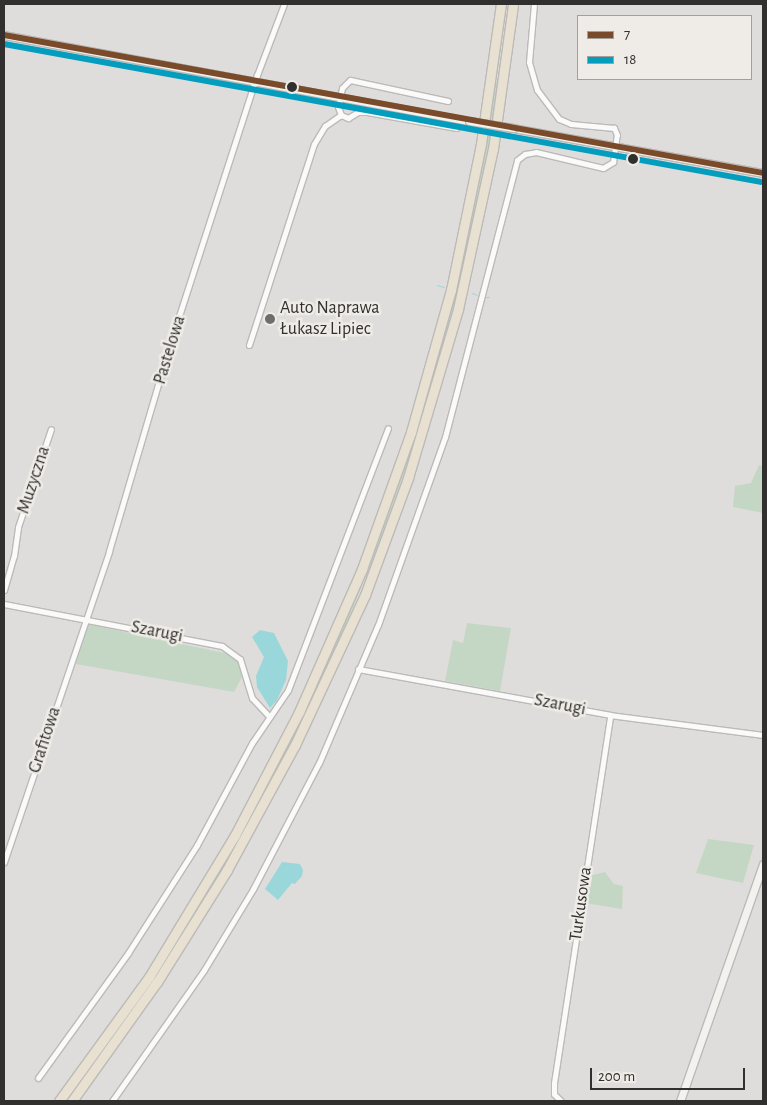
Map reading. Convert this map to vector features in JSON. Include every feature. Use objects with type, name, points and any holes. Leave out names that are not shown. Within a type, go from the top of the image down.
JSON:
[{"type":"highway","points":[[59,1101],[149,977],[223,856],[296,720],[362,569],[408,440],[451,290],[480,153],[501,4]]},
{"type":"highway","points":[[72,1101],[158,982],[228,870],[331,673],[372,577],[432,405],[463,291],[493,149],[513,4]]},
{"type":"street","name":"Pastelowa","points":[[85,618],[256,82],[284,4]]},
{"type":"street","points":[[112,1101],[204,970],[253,889],[319,763],[391,594],[446,437],[517,160],[525,154],[536,152],[603,168],[613,162],[616,147],[614,128],[571,124],[559,119],[537,90],[529,62],[534,4]]},
{"type":"street","points":[[4,35],[763,174]]},
{"type":"street","points":[[341,115],[340,98],[345,83],[350,80],[448,101]]},
{"type":"street","points":[[341,115],[348,118],[358,112],[367,112],[457,128]]},
{"type":"street","points":[[249,345],[314,144],[323,129],[341,115]]},
{"type":"street","points":[[38,1078],[92,1005],[172,884],[296,672],[388,428]]},
{"type":"street","name":"Muzyczna","points":[[4,590],[14,556],[18,528],[50,429]]},
{"type":"street","name":"Szarugi","points":[[4,604],[85,618],[228,649],[240,659],[252,698],[270,718]]},
{"type":"street","name":"Grafitowa","points":[[4,862],[85,618]]},
{"type":"street","name":"Szarugi","points":[[358,669],[610,715],[763,735]]},
{"type":"street","name":"Turkusowa","points":[[561,1101],[554,1094],[610,715]]},
{"type":"street","points":[[681,1101],[763,864]]},
{"type":"green space","points":[[494,82],[499,82],[482,183],[450,325],[413,448],[382,538],[327,670],[289,750],[231,857],[153,983],[150,981],[228,854],[285,749],[363,575],[446,323],[478,182]]},
{"type":"green space","points":[[759,465],[763,466],[763,513],[733,507],[735,486],[751,483]]},
{"type":"green space","points":[[467,623],[511,628],[500,691],[445,681],[453,640],[463,643]]},
{"type":"green space","points":[[87,624],[229,654],[237,661],[243,675],[234,692],[76,664]]},
{"type":"green space","points":[[708,839],[754,845],[743,883],[696,873]]},
{"type":"green space","points":[[605,872],[614,884],[623,886],[622,909],[585,903],[589,876]]},
{"type":"water","points":[[260,630],[274,633],[288,661],[286,680],[277,700],[270,708],[257,687],[256,676],[264,657],[252,637]]},
{"type":"water","points":[[282,862],[300,864],[303,870],[302,876],[295,884],[292,883],[278,900],[265,889]]},
{"type":"waterway","points":[[437,285],[444,287]]},
{"type":"waterway","points":[[472,293],[477,295]]},
{"type":"transit line","name":"7","points":[[4,35],[763,173]]},
{"type":"transit line","name":"18","points":[[4,44],[761,182]]},
{"type":"place","name":"Auto Naprawa Łukasz Lipiec","points":[[270,319]]}]
